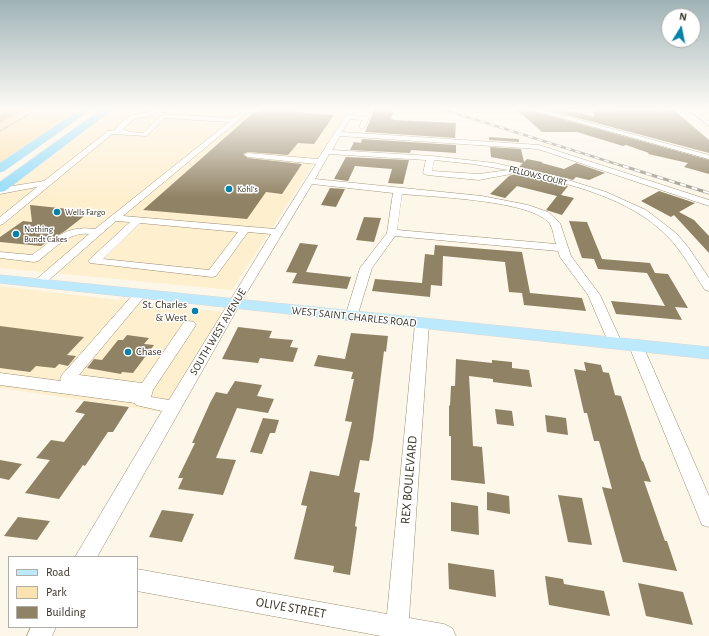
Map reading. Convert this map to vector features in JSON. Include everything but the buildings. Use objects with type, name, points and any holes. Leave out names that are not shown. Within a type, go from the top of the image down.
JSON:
[{"type":"highway","points":[[0,168],[44,139]]},
{"type":"highway","points":[[0,188],[68,139]]},
{"type":"highway","points":[[0,178],[35,145]]},
{"type":"main road","name":"WEST SAINT CHARLES ROAD","points":[[0,279],[709,353]]},
{"type":"street","points":[[0,222],[102,139]]},
{"type":"street","points":[[38,283],[114,218],[211,139]]},
{"type":"street","name":"SOUTH WEST AVENUE","points":[[87,556],[234,304],[328,152],[338,139]]},
{"type":"street","points":[[443,139],[464,142],[539,147],[709,202]]},
{"type":"street","points":[[642,139],[709,157]]},
{"type":"street","name":"FELLOWS COURT","points":[[328,152],[476,163],[521,171],[593,190],[642,212],[658,223],[676,239],[709,287]]},
{"type":"street","points":[[248,156],[322,162]]},
{"type":"street","points":[[430,159],[428,173],[479,177],[521,171]]},
{"type":"street","points":[[16,177],[29,183],[45,184]]},
{"type":"street","points":[[310,181],[488,199],[543,213],[555,223],[566,257],[594,295],[615,343]]},
{"type":"street","points":[[0,191],[45,184]]},
{"type":"street","points":[[351,316],[366,268],[392,233],[398,191]]},
{"type":"street","points":[[114,218],[278,232]]},
{"type":"street","points":[[138,220],[94,261],[212,274],[245,229]]},
{"type":"street","points":[[0,255],[34,259],[69,233],[82,230],[98,232]]},
{"type":"street","points":[[392,233],[562,248]]},
{"type":"street","points":[[141,293],[67,379],[144,394]]},
{"type":"street","name":"REX BOULEVARD","points":[[396,632],[422,324]]},
{"type":"street","points":[[174,406],[142,401],[144,394],[190,325]]},
{"type":"street","points":[[636,346],[709,518]]},
{"type":"street","points":[[0,379],[144,394]]},
{"type":"street","name":"OLIVE STREET","points":[[138,580],[396,632],[444,636]]},
{"type":"shaded area","points":[[75,139],[330,139],[232,290],[0,268],[0,195]]},
{"type":"shaded area","points":[[0,286],[223,312],[162,412],[0,388]]},
{"type":"green space","points":[[0,139],[35,139],[0,162]]},
{"type":"railway","points":[[536,139],[626,167]]},
{"type":"railway","points":[[623,166],[709,193]]},
{"type":"place","name":"Kohl's","points":[[229,189]]},
{"type":"place","name":"Wells Fargo","points":[[57,212]]},
{"type":"place","name":"Nothing Bundt Cakes","points":[[16,234]]},
{"type":"place","name":"St. Charles & West","points":[[195,311]]},
{"type":"place","name":"Chase","points":[[128,352]]}]
